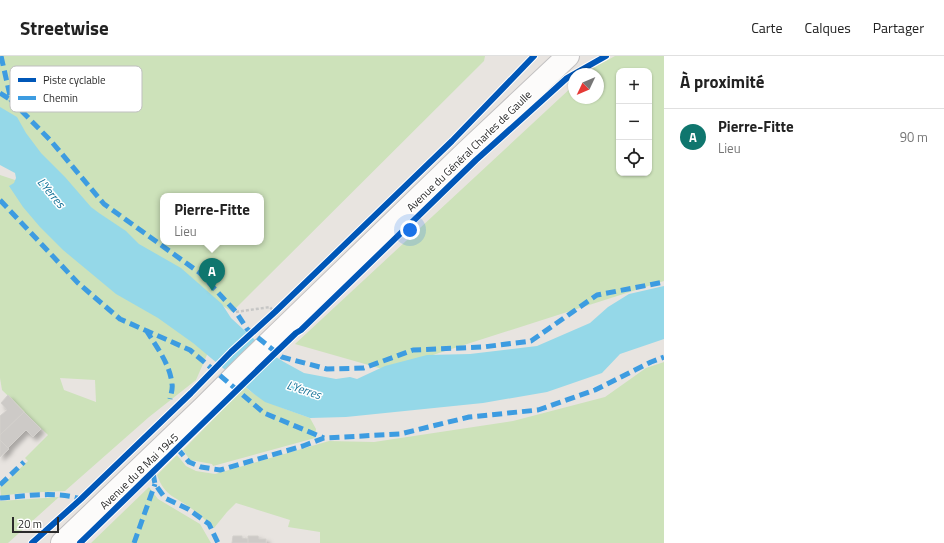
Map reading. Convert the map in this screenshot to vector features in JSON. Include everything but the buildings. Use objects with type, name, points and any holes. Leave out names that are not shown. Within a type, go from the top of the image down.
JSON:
[{"type":"main road","name":"Avenue du Général Charles de Gaulle","points":[[249,362],[278,316],[472,147],[568,56]]},
{"type":"main road","name":"Avenue du 8 Mai 1945","points":[[62,543],[249,362]]},
{"type":"path","points":[[236,312],[270,306],[278,316]]},
{"type":"green space","points":[[0,56],[485,56],[484,61],[232,312],[172,272],[74,200],[0,120]]},
{"type":"green space","points":[[615,56],[664,56],[664,281],[386,370],[295,344],[568,91],[568,104],[604,104],[604,68],[593,68]]},
{"type":"green space","points":[[0,175],[24,183],[210,348],[196,380],[149,417],[65,491],[22,493],[1,496],[0,487],[28,461],[25,458],[48,435],[2,390],[0,378]],"holes":[[[60,378],[95,380],[96,402],[64,390]]]},
{"type":"green space","points":[[664,362],[664,543],[320,543],[320,532],[288,527],[290,520],[236,503],[214,528],[192,509],[167,492],[163,488],[157,475],[177,455],[186,466],[196,471],[215,474],[329,441],[374,442],[513,421],[605,397],[646,368]]},
{"type":"green space","points":[[245,387],[268,402],[310,418],[316,429],[315,438],[213,466],[212,464],[190,460],[183,450]]},
{"type":"green space","points":[[149,487],[158,499],[200,524],[211,543],[91,543]]},
{"type":"green space","points":[[59,497],[8,543],[0,543],[0,501]]},
{"type":"water","name":"L'Yerres","points":[[0,107],[17,117],[26,133],[41,153],[65,177],[91,207],[126,231],[139,244],[181,268],[222,304],[231,318],[268,352],[304,373],[336,379],[350,377],[357,379],[385,366],[427,355],[470,354],[537,346],[590,323],[608,307],[629,294],[664,286],[664,339],[620,354],[602,373],[547,392],[483,403],[346,417],[310,418],[265,402],[193,343],[158,318],[116,294],[63,250],[40,227],[23,207],[9,186],[14,183],[16,178],[15,173],[0,165]]},
{"type":"marked path","points":[[1,56],[10,96]]},
{"type":"marked path","points":[[0,93],[10,99]]},
{"type":"marked path","points":[[23,112],[51,141],[104,204],[160,244]]},
{"type":"marked path","points":[[0,200],[78,283],[120,319],[190,350],[264,413],[324,438]]},
{"type":"marked path","points":[[161,245],[200,273],[236,312],[247,329],[282,357],[327,369],[364,368],[413,350],[483,347],[531,341],[597,295],[664,282]]},
{"type":"marked path","points":[[146,330],[162,356],[171,377],[172,391],[170,399]]},
{"type":"marked path","points":[[177,448],[189,462],[201,467],[220,470],[303,446],[324,438],[400,434],[469,417],[538,410],[595,390],[664,357]]},
{"type":"marked path","points":[[0,485],[24,462]]},
{"type":"marked path","points":[[153,473],[155,484],[165,498],[188,509],[209,524],[218,543]]},
{"type":"marked path","points":[[134,543],[155,484]]},
{"type":"marked path","points":[[0,498],[30,495],[61,495],[81,499]]},
{"type":"cycle path","points":[[32,543],[81,499],[191,393],[231,352],[275,312],[452,141],[534,56]]},
{"type":"cycle path","points":[[80,543],[476,160],[567,78],[606,56]]},
{"type":"place","name":"Pierre-Fitte","points":[[212,291]]}]
